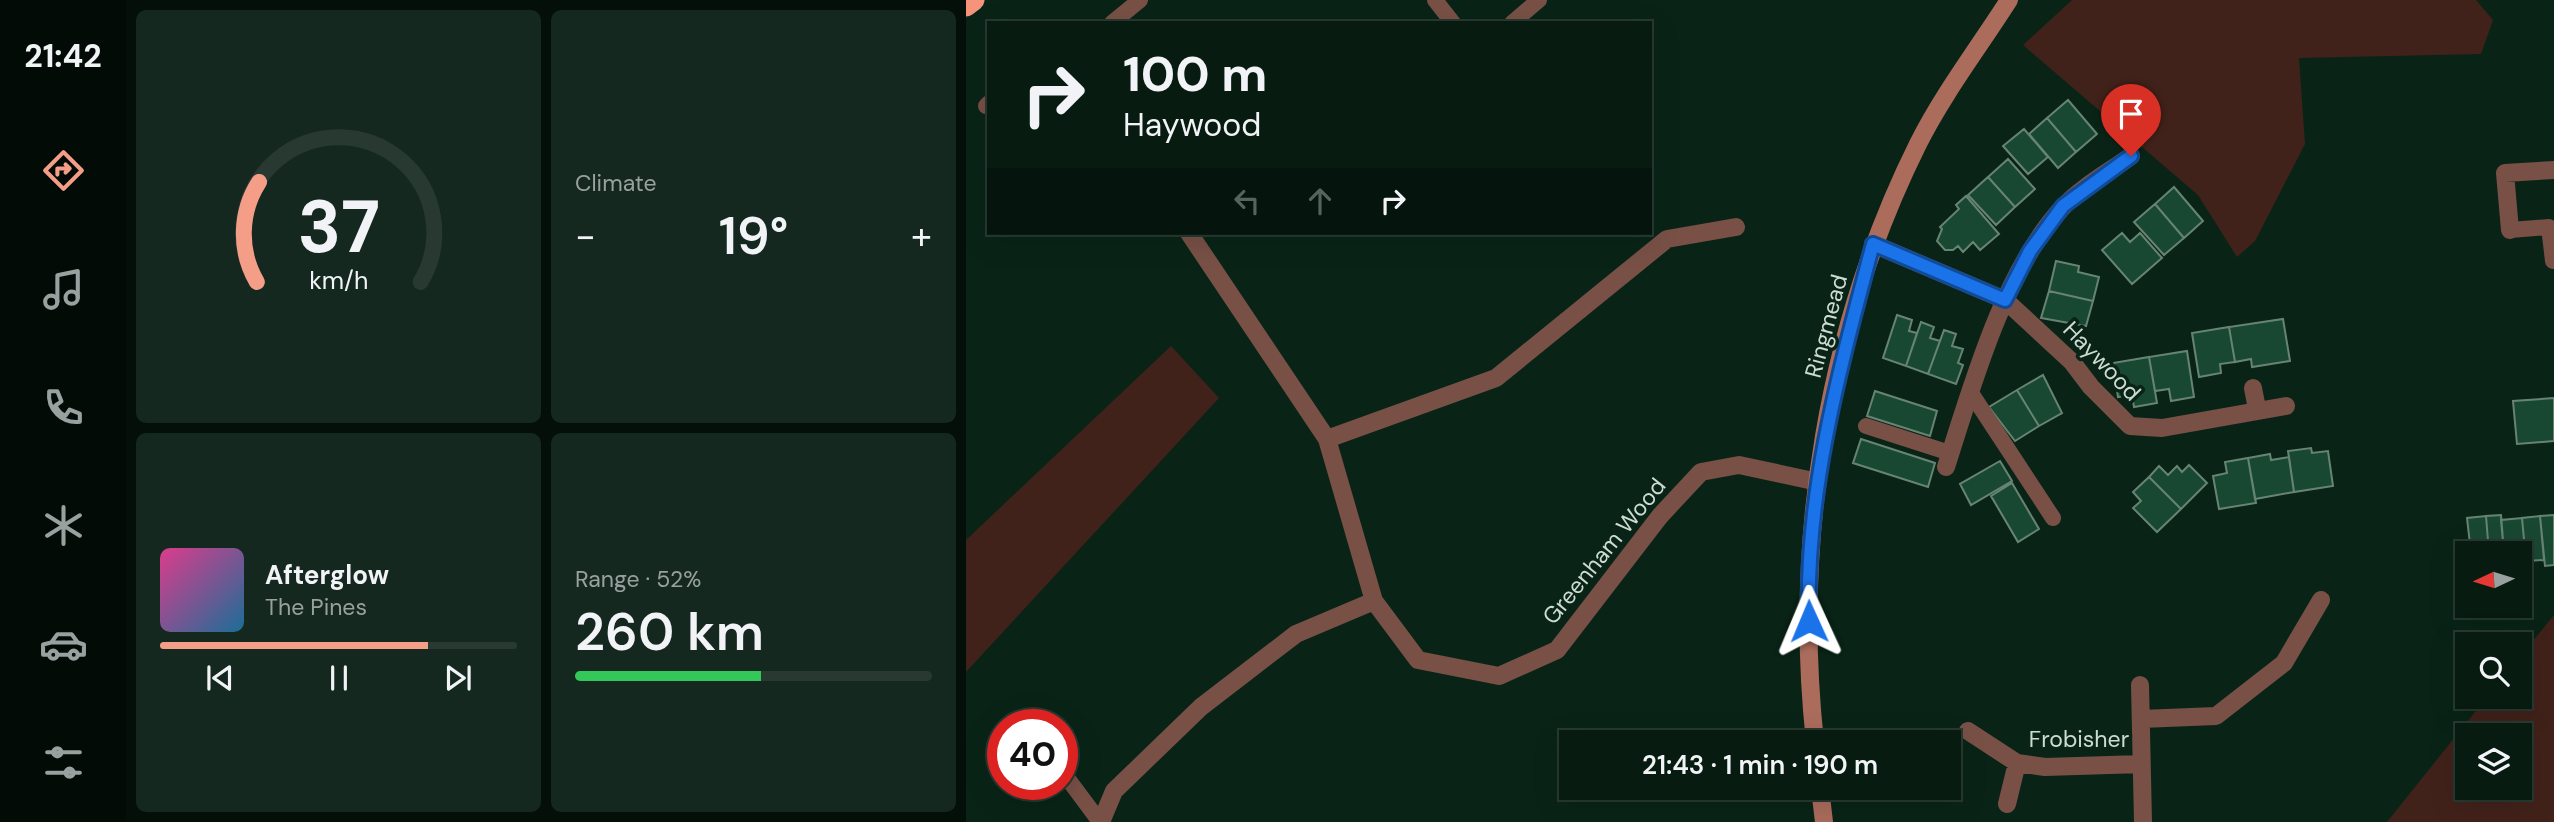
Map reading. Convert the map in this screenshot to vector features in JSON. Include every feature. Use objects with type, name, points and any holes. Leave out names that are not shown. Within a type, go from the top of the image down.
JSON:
[{"type":"highway","points":[[966,6],[974,0]]},
{"type":"street","name":"Ringmead","points":[[1814,730],[1808,596],[1810,539],[1835,383],[1873,244],[1919,141],[2009,0]]},
{"type":"street","points":[[1948,460],[2005,300],[2030,251],[2063,206],[2131,156]]},
{"type":"street","points":[[2510,230],[2505,173],[2554,170]]},
{"type":"street","points":[[1327,439],[1496,379],[1667,239],[1736,228]]},
{"type":"street","name":"Greenham Wood","points":[[1190,235],[1327,439],[1374,601],[1418,660],[1499,676],[1557,650],[1660,516],[1701,472],[1739,465],[1818,482]]},
{"type":"street","name":"Haywood","points":[[1873,244],[2005,300],[2072,362],[2091,387],[2130,426],[2162,428],[2257,409],[2286,406]]},
{"type":"street","points":[[2253,388],[2257,409]]},
{"type":"street","name":"Frobisher","points":[[2141,719],[2216,716],[2284,663],[2321,600]]},
{"type":"street","points":[[1100,822],[1114,791],[1201,707],[1296,634],[1374,601]]},
{"type":"street","name":"Frobisher","points":[[2140,685],[2143,822]]},
{"type":"street","name":"Frobisher","points":[[1968,731],[2017,763],[2045,767],[2141,764]]},
{"type":"street","name":"Frobisher","points":[[2007,804],[2017,763]]},
{"type":"street","points":[[1822,800],[1824,822]]},
{"type":"lane","points":[[1114,21],[1140,0]]},
{"type":"lane","points":[[1434,0],[1451,21]]},
{"type":"lane","points":[[1514,21],[1537,1]]},
{"type":"lane","points":[[2510,230],[2550,227],[2553,261]]},
{"type":"lane","points":[[1971,393],[2053,518]]},
{"type":"lane","points":[[1866,426],[1948,460]]},
{"type":"lane","points":[[1078,792],[1100,822]]},
{"type":"shaded area","points":[[2072,0],[2476,0],[2493,20],[2481,54],[2299,58],[2305,144],[2255,241],[2237,257],[2198,195],[2023,45]]},
{"type":"shaded area","points":[[1171,346],[1219,398],[966,672],[966,540]]},
{"type":"shaded area","points":[[2554,615],[2554,822],[2387,822],[2455,737],[2455,800],[2532,800],[2532,723],[2466,723],[2477,709],[2532,709],[2532,642]]},
{"type":"building","points":[[2068,100],[2097,134],[2076,152],[2047,118]]},
{"type":"building","points":[[2047,118],[2076,152],[2058,168],[2029,134]]},
{"type":"building","points":[[2024,129],[2048,157],[2028,174],[2003,146]]},
{"type":"building","points":[[2008,159],[2035,189],[2015,207],[1988,177]]},
{"type":"building","points":[[1988,177],[2015,207],[1996,225],[1968,195]]},
{"type":"building","points":[[2174,187],[2203,221],[2184,238],[2155,204]]},
{"type":"building","points":[[1966,196],[1999,234],[1980,250],[1973,242],[1963,252],[1958,246],[1953,250],[1945,250],[1937,241],[1942,229],[1940,227],[1959,209],[1956,205]]},
{"type":"building","points":[[2155,204],[2184,238],[2164,255],[2134,222]]},
{"type":"building","points":[[2122,233],[2130,242],[2140,233],[2162,258],[2132,284],[2102,250]]},
{"type":"building","points":[[2056,261],[2079,266],[2078,272],[2099,277],[2093,301],[2049,291]]},
{"type":"building","points":[[2049,291],[2093,301],[2086,326],[2041,318]]},
{"type":"building","points":[[1897,315],[1912,320],[1909,331],[1917,333],[1906,366],[1883,358]]},
{"type":"building","points":[[2283,319],[2290,361],[2252,367],[2251,359],[2235,362],[2229,327]]},
{"type":"building","points":[[1921,322],[1934,327],[1930,338],[1940,341],[1928,374],[1906,366]]},
{"type":"building","points":[[2229,327],[2235,362],[2220,364],[2221,373],[2199,377],[2192,333]]},
{"type":"building","points":[[1944,330],[1956,334],[1952,346],[1963,349],[1958,363],[1963,365],[1956,384],[1928,374]]},
{"type":"building","points":[[2187,351],[2194,397],[2171,401],[2169,389],[2155,391],[2149,357]]},
{"type":"building","points":[[2149,357],[2157,403],[2134,407],[2132,395],[2118,397],[2113,363]]},
{"type":"building","points":[[2043,375],[2062,413],[2039,426],[2017,390]]},
{"type":"building","points":[[2017,390],[2039,426],[2015,441],[1989,407]]},
{"type":"building","points":[[1875,391],[1937,411],[1930,436],[1867,416]]},
{"type":"building","points":[[2554,398],[2554,441],[2517,444],[2513,401]]},
{"type":"building","points":[[1861,439],[1935,463],[1928,487],[1853,463]]},
{"type":"building","points":[[2311,448],[2312,453],[2328,451],[2333,486],[2294,492],[2288,451]]},
{"type":"building","points":[[2270,454],[2271,460],[2289,457],[2294,492],[2255,499],[2248,458]]},
{"type":"building","points":[[2248,458],[2256,503],[2219,509],[2213,476],[2227,473],[2225,462]]},
{"type":"building","points":[[2000,461],[2012,481],[1971,505],[1960,484]]},
{"type":"building","points":[[2189,465],[2207,483],[2181,509],[2149,477],[2159,466],[2168,475],[2177,466],[2182,472]]},
{"type":"building","points":[[2149,477],[2181,509],[2157,532],[2133,508],[2141,501],[2133,492]]},
{"type":"building","points":[[2012,483],[2039,529],[2018,542],[1991,496]]},
{"type":"building","points":[[2501,515],[2503,541],[2488,541],[2486,516]]},
{"type":"building","points":[[2554,515],[2554,565],[2545,566],[2540,516]]},
{"type":"building","points":[[2486,516],[2488,541],[2470,541],[2467,518]]},
{"type":"building","points":[[2540,516],[2544,560],[2532,561],[2532,541],[2524,541],[2522,518]]},
{"type":"building","points":[[2522,518],[2524,541],[2503,541],[2501,520]]},
{"type":"route","points":[[1809,621],[1810,539],[1818,482],[1835,383],[1873,244],[2005,300],[2030,251],[2063,206],[2131,156]]}]
